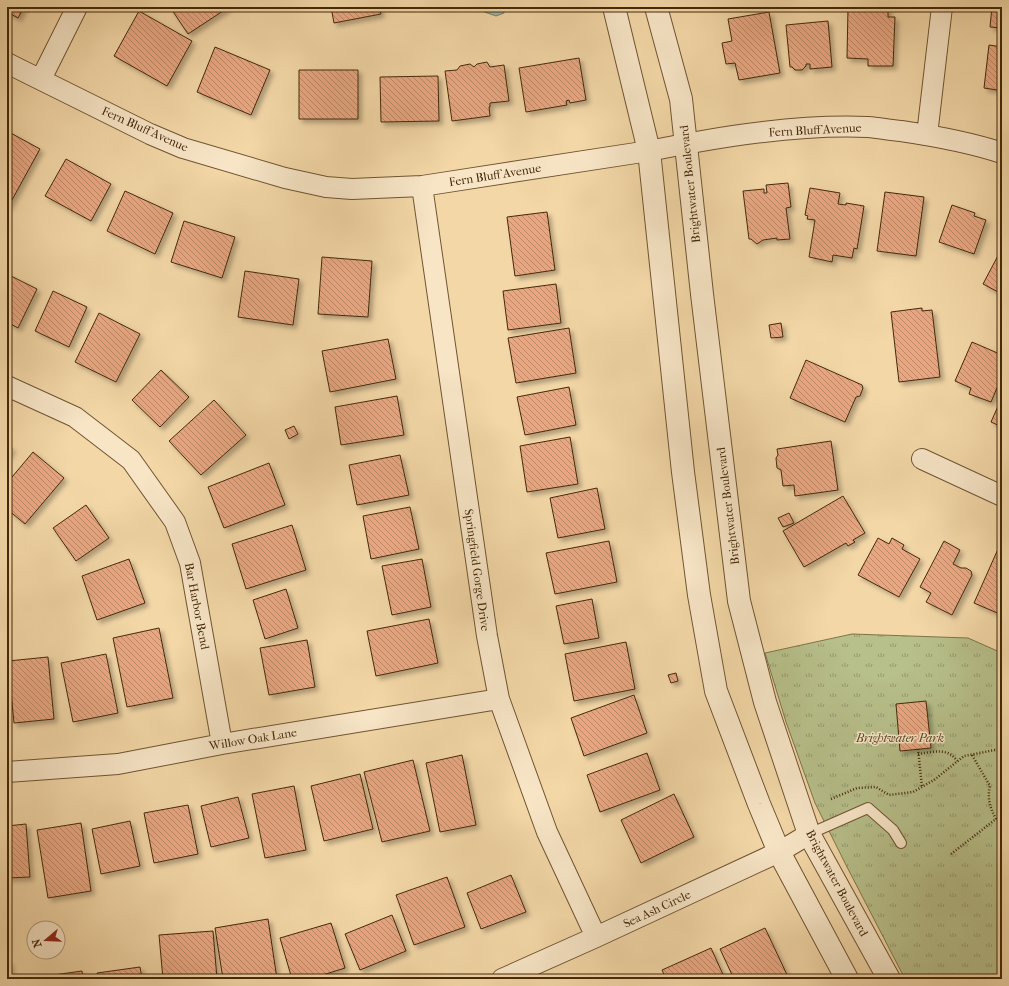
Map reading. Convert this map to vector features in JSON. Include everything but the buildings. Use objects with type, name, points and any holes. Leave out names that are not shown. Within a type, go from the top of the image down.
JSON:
[{"type":"street","points":[[41,79],[77,7]]},
{"type":"street","points":[[614,7],[649,151],[683,472],[699,595],[716,691],[779,852],[847,979]]},
{"type":"street","name":"Brightwater Boulevard","points":[[656,7],[681,99],[702,294],[739,601],[765,702],[809,834],[889,979]]},
{"type":"street","points":[[927,135],[942,7]]},
{"type":"street","name":"Fern Bluff Avenue","points":[[7,63],[150,134],[182,148],[285,178],[326,187],[352,189],[422,186],[686,144],[764,133],[816,128],[869,127],[927,135],[982,146],[1002,153]]},
{"type":"street","name":"Springfield Gorge Drive","points":[[422,186],[487,636],[500,699],[547,832],[596,937]]},
{"type":"street","name":"Bar Harbor Bend","points":[[7,386],[75,417],[131,460],[175,522],[190,563],[222,744]]},
{"type":"street","points":[[922,459],[1002,496]]},
{"type":"street","name":"Willow Oak Lane","points":[[7,772],[118,764],[222,744],[500,699]]},
{"type":"street","name":"Sea Ash Circle","points":[[502,979],[779,852],[809,834]]},
{"type":"lane","points":[[809,834],[868,808],[893,830],[901,843]]},
{"type":"path","points":[[918,749],[922,787]]},
{"type":"path","points":[[831,799],[858,788],[876,787],[890,795],[913,792],[934,780],[964,756],[995,750],[1002,751]]},
{"type":"path","points":[[918,754],[938,751],[946,752],[953,755],[957,761]]},
{"type":"path","points":[[951,854],[996,819],[989,803],[988,793],[990,786],[972,754]]},
{"type":"green space","name":"Brightwater Park","points":[[852,634],[968,638],[1002,653],[1002,979],[905,979],[815,803],[786,722],[765,653]]},
{"type":"shaded area","points":[[474,7],[503,7],[504,13],[496,16],[475,10]]}]
